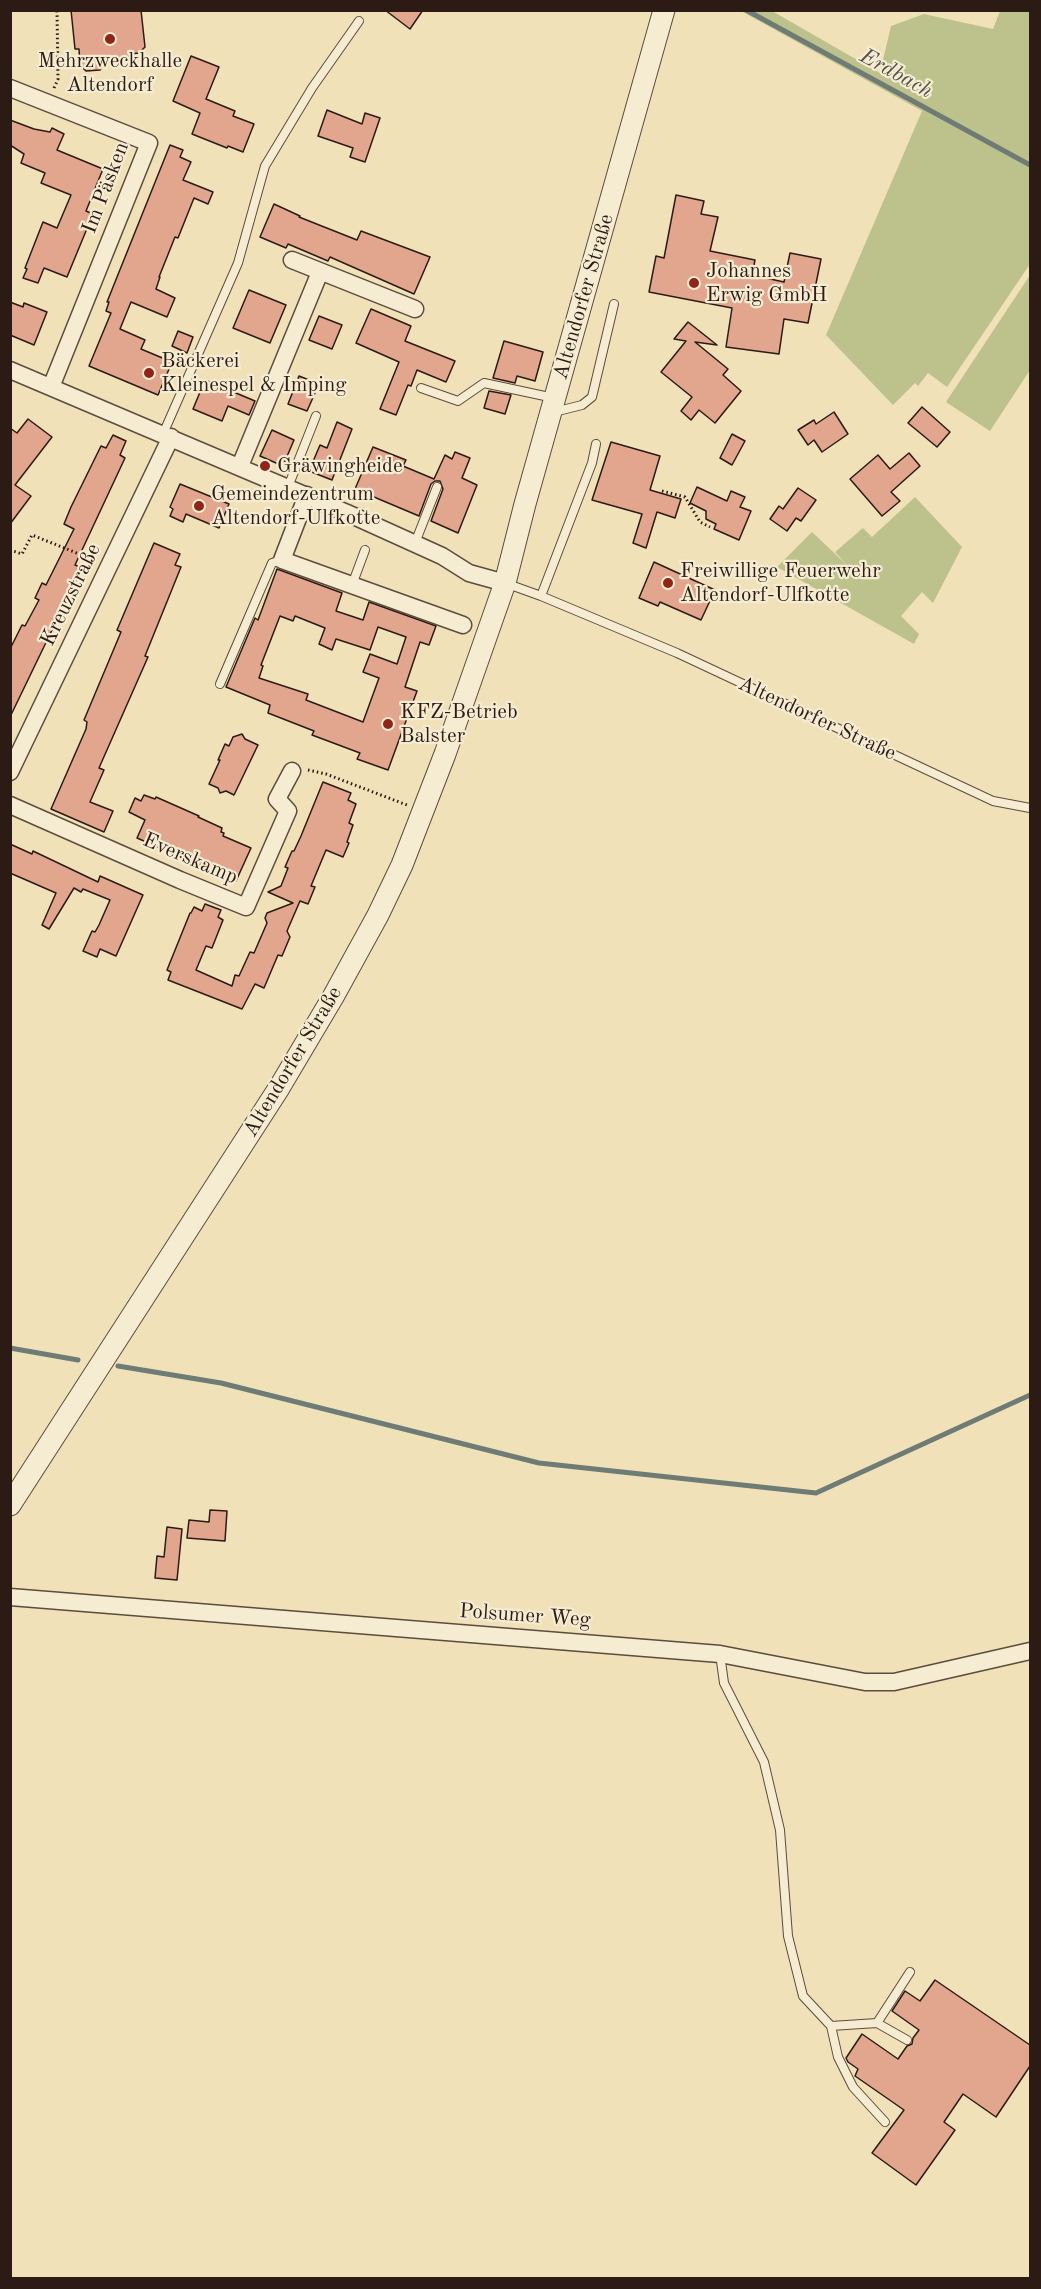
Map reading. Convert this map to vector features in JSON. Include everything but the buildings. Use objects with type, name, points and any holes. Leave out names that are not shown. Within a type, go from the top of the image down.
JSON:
[{"type":"street","name":"Altendorfer Straße","points":[[10,1505],[279,1088],[333,998],[402,865],[445,754],[505,583],[664,10]]},
{"type":"street","name":"Im Päsken","points":[[10,88],[149,143],[51,387]]},
{"type":"street","points":[[292,260],[415,309]]},
{"type":"street","points":[[240,466],[320,272]]},
{"type":"street","points":[[10,370],[307,495],[442,556],[469,573],[505,583]]},
{"type":"street","name":"Kreuzstraße","points":[[10,772],[109,567],[167,435]]},
{"type":"street","points":[[307,495],[282,560],[463,625]]},
{"type":"street","name":"Everskamp","points":[[10,805],[246,907],[288,811],[277,799],[292,771]]},
{"type":"street","name":"Polsumer Weg","points":[[10,1598],[720,1654],[865,1682],[894,1682],[1030,1651]]},
{"type":"lane","points":[[167,435],[238,263],[265,166],[312,88],[359,21]]},
{"type":"lane","points":[[421,388],[458,401],[484,383],[553,405],[582,405],[592,397],[614,304]]},
{"type":"lane","points":[[288,487],[316,416]]},
{"type":"lane","points":[[541,596],[592,463],[596,444]]},
{"type":"lane","points":[[414,543],[437,487]]},
{"type":"lane","points":[[352,586],[365,550]]},
{"type":"lane","points":[[220,684],[272,563],[282,560]]},
{"type":"lane","name":"Altendorfer Straße","points":[[505,583],[677,653],[993,801],[1030,808]]},
{"type":"lane","points":[[720,1654],[724,1683],[764,1762],[780,1830],[788,1936],[803,1996],[831,2025],[838,2057],[853,2087],[885,2122]]},
{"type":"lane","points":[[877,2023],[910,1972]]},
{"type":"lane","points":[[831,2025],[877,2023],[907,2040]]},
{"type":"path","points":[[49,104],[58,79],[57,10]]},
{"type":"path","points":[[662,491],[685,497],[700,522],[710,527]]},
{"type":"path","points":[[10,550],[22,554],[32,535],[109,567]]},
{"type":"path","points":[[292,771],[313,770],[422,810]]},
{"type":"green space","points":[[741,11],[772,11],[880,73],[891,26],[924,14],[993,29],[1000,11],[1030,11],[1030,264],[947,387],[928,373],[918,386],[915,383],[893,405],[826,335],[922,111]]},
{"type":"green space","points":[[1030,275],[1030,370],[990,431],[946,402]]},
{"type":"green space","points":[[915,497],[962,547],[933,603],[922,592],[901,616],[919,634],[914,644],[777,567],[812,532],[848,566],[835,552],[863,528],[872,537]]},
{"type":"waterway","name":"Erdbach","points":[[746,10],[1030,165]]},
{"type":"waterway","points":[[10,1348],[78,1360]]},
{"type":"waterway","points":[[118,1366],[221,1383],[539,1463],[816,1493],[1030,1395]]},
{"type":"place","name":"Mehrzweckhalle Altendorf","points":[[110,39]]},
{"type":"place","name":"Johannes Erwig GmbH","points":[[694,283]]},
{"type":"place","name":"Bäckerei Kleinespel & Imping","points":[[149,373]]},
{"type":"place","name":"Gräwingheide","points":[[265,466]]},
{"type":"place","name":"Gemeindezentrum Altendorf-Ulfkotte","points":[[199,506]]},
{"type":"place","name":"Freiwillige Feuerwehr Altendorf-Ulfkotte","points":[[668,583]]},
{"type":"place","name":"KFZ-Betrieb Balster","points":[[388,724]]}]
